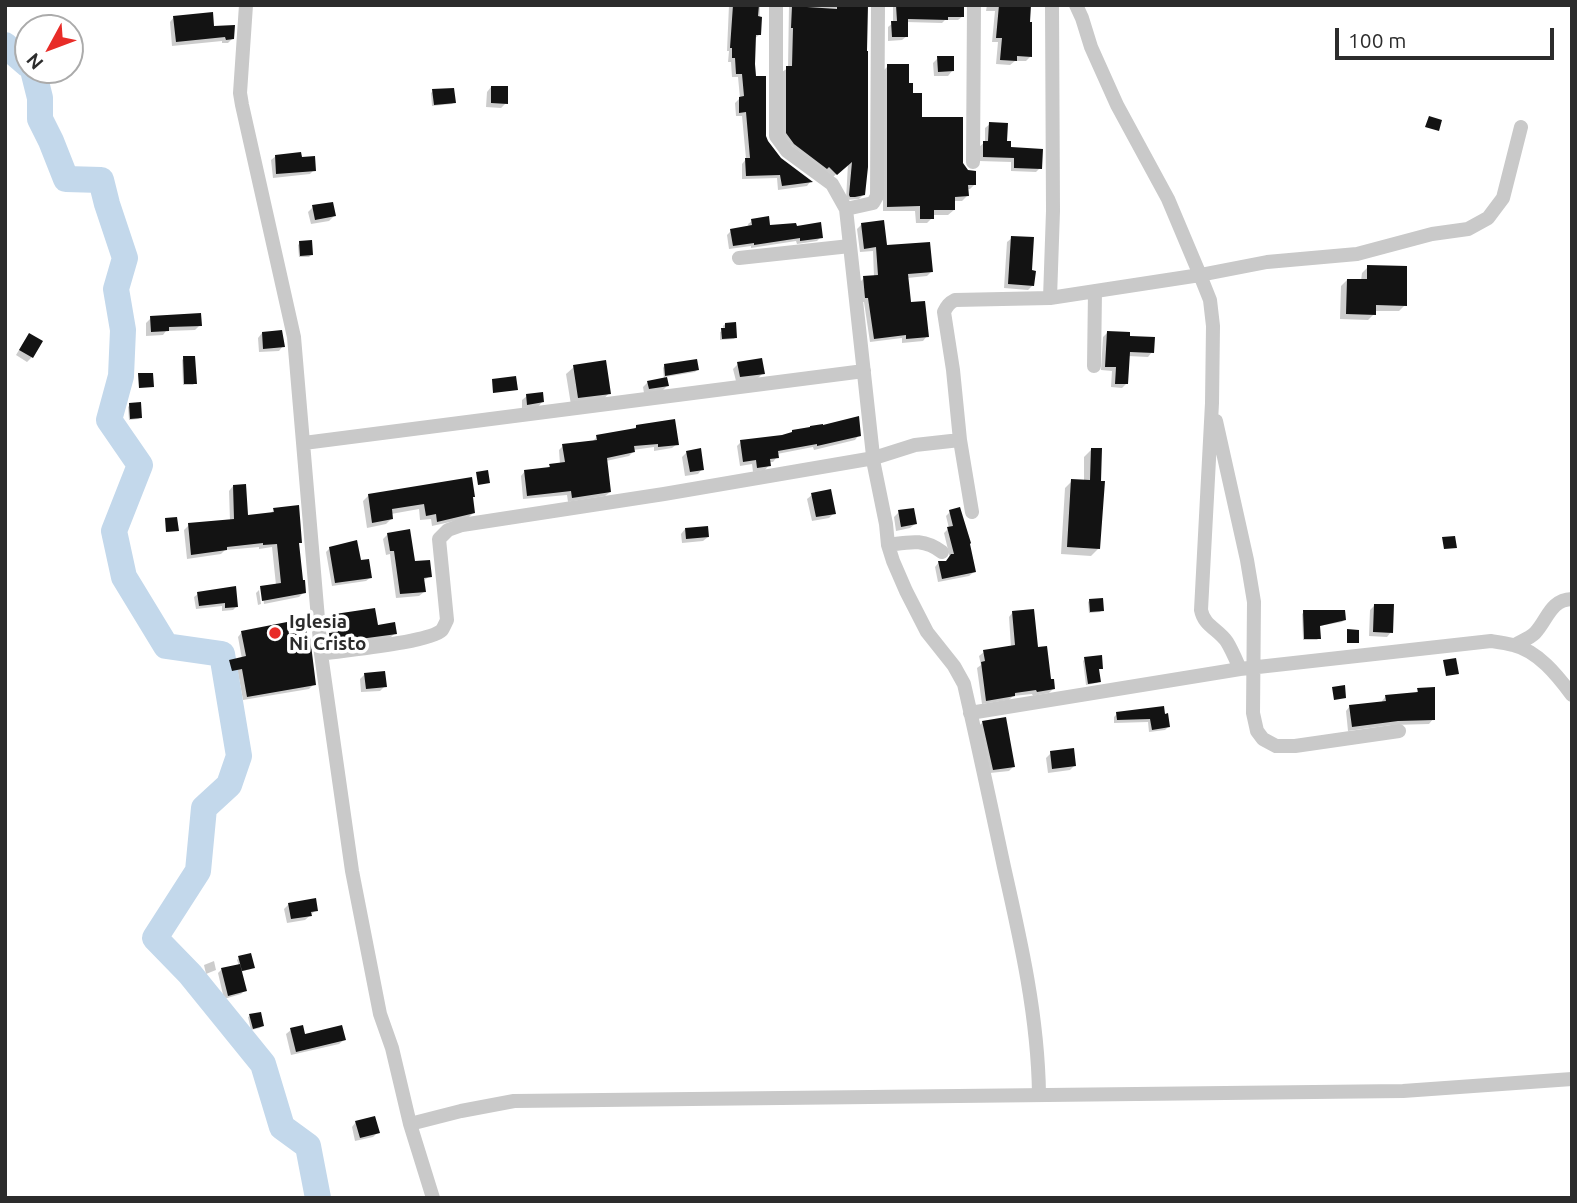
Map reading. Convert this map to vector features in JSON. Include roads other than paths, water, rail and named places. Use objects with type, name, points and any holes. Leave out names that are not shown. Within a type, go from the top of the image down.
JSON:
[{"type":"street","points":[[246,5],[240,93],[295,337],[321,654],[352,871],[373,986],[433,1198]]},
{"type":"street","points":[[776,5],[776,136],[787,151],[832,184],[846,209],[874,458],[888,545],[906,592],[927,632],[954,666],[964,684],[1020,937],[1032,1004],[1039,1064],[1039,1094]]},
{"type":"street","points":[[846,209],[873,203],[877,196],[878,5]]},
{"type":"street","points":[[973,162],[974,5]]},
{"type":"street","points":[[1050,298],[1053,211],[1052,5]]},
{"type":"street","points":[[1076,5],[1117,105],[1168,199],[1210,300],[1213,326],[1212,403],[1200,610],[1206,624],[1227,642],[1246,669]]},
{"type":"street","points":[[972,512],[944,312],[950,302],[1050,298],[1267,262],[1357,254],[1432,234],[1468,229],[1488,218],[1503,198],[1521,127]]},
{"type":"street","points":[[739,258],[850,246]]},
{"type":"street","points":[[1094,366],[1096,291]]},
{"type":"street","points":[[303,443],[864,372]]},
{"type":"street","points":[[1212,403],[1254,602],[1246,669],[1257,731],[1263,739],[1276,746],[1295,746],[1399,731]]},
{"type":"street","points":[[321,654],[402,643],[434,635],[443,629],[447,620],[439,539],[448,530],[482,521],[664,494],[874,458],[915,445],[960,440]]},
{"type":"street","points":[[888,545],[920,542],[932,545],[942,552]]},
{"type":"street","points":[[1515,645],[1534,635],[1553,605],[1572,599]]},
{"type":"street","points":[[970,713],[1246,669],[1491,641],[1515,645],[1535,655],[1572,695]]},
{"type":"street","points":[[410,1124],[514,1101],[1403,1091],[1572,1079]]},
{"type":"waterway","points":[[5,45],[14,53]]},
{"type":"waterway","points":[[36,84],[40,119],[66,179],[101,180],[125,258],[116,289],[123,330],[121,376],[109,420],[140,465],[114,531],[124,577],[166,646],[222,654],[239,756],[229,785],[204,808],[198,871],[155,938],[190,974],[263,1064],[282,1127],[308,1146],[318,1198]]},
{"type":"place","name":"Iglesia Ni Cristo","points":[[275,633]]}]
